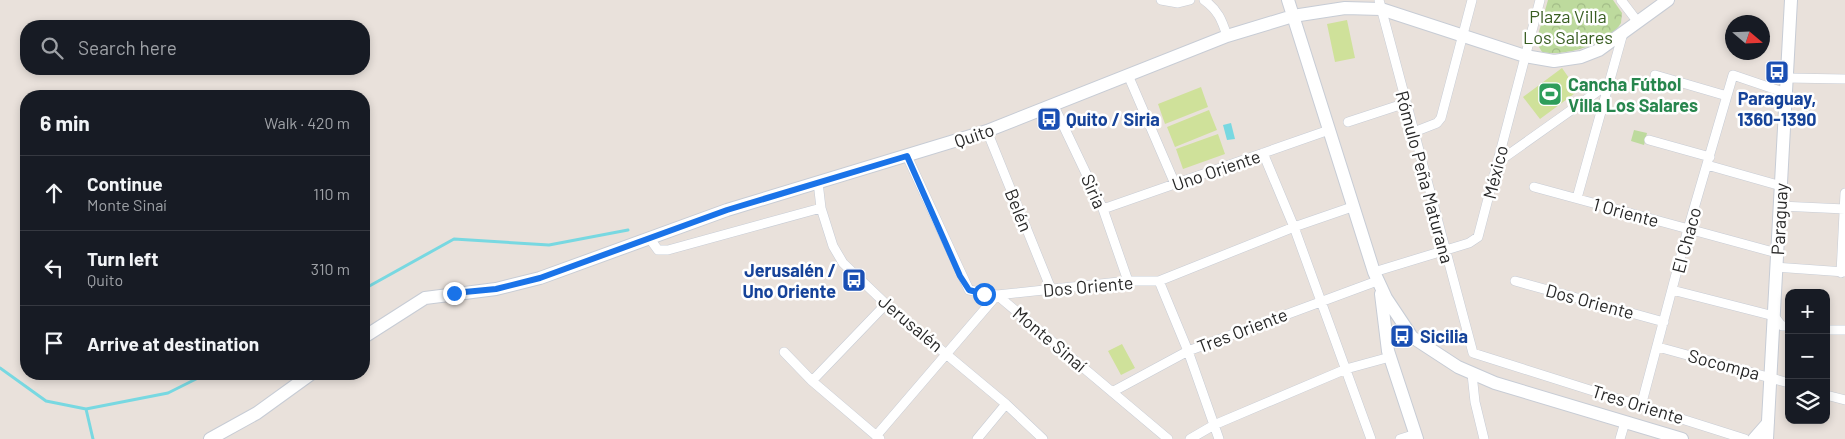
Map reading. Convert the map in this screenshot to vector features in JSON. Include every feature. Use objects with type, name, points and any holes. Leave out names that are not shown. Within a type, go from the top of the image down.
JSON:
[{"type":"street","points":[[1161,0],[1178,3],[1190,0]]},
{"type":"street","points":[[1204,0],[1215,8],[1222,20],[1227,36]]},
{"type":"street","points":[[1288,0],[1352,207],[1377,280],[1390,356],[1416,436],[1400,439]]},
{"type":"street","points":[[1414,132],[1440,121],[1472,0]]},
{"type":"street","name":"México","points":[[1377,280],[1444,250],[1469,243],[1478,237],[1540,0]]},
{"type":"street","points":[[1621,0],[1637,21]]},
{"type":"street","name":"Quito","points":[[370,333],[425,298],[496,289],[540,278],[650,240],[727,210],[987,131],[1227,36],[1293,16],[1380,5],[1525,56],[1554,61],[1576,58],[1599,50],[1668,0]]},
{"type":"street","name":"Paraguay","points":[[1767,439],[1791,0]]},
{"type":"street","name":"Rómulo Peña Maturana","points":[[1380,5],[1473,353]]},
{"type":"street","points":[[1577,198],[1623,33]]},
{"type":"street","points":[[1128,75],[1175,184]]},
{"type":"street","points":[[1655,75],[1727,96]]},
{"type":"street","name":"El Chaco","points":[[1642,406],[1688,229],[1732,75],[1786,93]]},
{"type":"street","points":[[1787,78],[1845,79]]},
{"type":"street","points":[[1498,162],[1608,84]]},
{"type":"street","points":[[1348,122],[1406,103]]},
{"type":"street","name":"Siria","points":[[1053,104],[1103,209],[1128,282]]},
{"type":"street","name":"Uno Oriente","points":[[1103,209],[1329,130]]},
{"type":"street","name":"Belén","points":[[987,131],[1051,289]]},
{"type":"street","points":[[1649,140],[1781,186]]},
{"type":"street","points":[[1263,153],[1294,227],[1371,439]]},
{"type":"street","name":"Monte Sinaí","points":[[907,156],[969,290],[997,295],[1168,439]]},
{"type":"street","name":"Jerusalén","points":[[818,182],[821,208],[838,255],[886,304],[948,354],[1043,439]]},
{"type":"street","name":"1 Oriente","points":[[1534,187],[1777,253]]},
{"type":"street","points":[[1776,267],[1843,272],[1845,193]]},
{"type":"street","points":[[1780,206],[1845,209]]},
{"type":"street","name":"Dos Oriente","points":[[997,295],[1128,282],[1159,281],[1294,227],[1352,207]]},
{"type":"street","points":[[650,240],[656,249],[662,251],[821,208]]},
{"type":"street","points":[[1377,280],[1412,338],[1472,374],[1682,439]]},
{"type":"street","name":"Tres Oriente","points":[[1112,392],[1188,351],[1377,280]]},
{"type":"street","name":"Dos Oriente","points":[[1516,280],[1664,322]]},
{"type":"street","points":[[1159,281],[1188,351],[1219,439]]},
{"type":"street","points":[[1672,290],[1774,316],[1782,326],[1785,326]]},
{"type":"street","points":[[784,352],[812,381],[878,437],[997,295]]},
{"type":"street","points":[[812,381],[886,304]]},
{"type":"street","points":[[1830,330],[1845,330]]},
{"type":"street","name":"Socompa","points":[[1658,347],[1785,382]]},
{"type":"street","name":"Tres Oriente","points":[[1473,353],[1745,439]]},
{"type":"street","points":[[1190,439],[1214,425],[1346,369],[1390,356]]},
{"type":"street","points":[[1472,374],[1475,402],[1484,439]]},
{"type":"street","points":[[210,439],[257,414],[303,380]]},
{"type":"street","points":[[1830,395],[1845,400]]},
{"type":"street","points":[[977,439],[1006,404]]},
{"type":"street","points":[[1620,439],[1625,422]]},
{"type":"street","points":[[1754,439],[1768,422]]},
{"type":"green space","name":"Plaza Villa Los Salares","points":[[1548,0],[1613,0],[1622,13],[1621,23],[1607,37],[1597,43],[1562,53],[1542,52],[1536,42]]},
{"type":"green space","points":[[1347,20],[1355,58],[1335,62],[1327,24]]},
{"type":"green space","name":"Cancha Fútbol Villa Los Salares","points":[[1562,68],[1578,91],[1540,119],[1523,97]]},
{"type":"green space","points":[[1201,87],[1208,107],[1165,124],[1158,104]]},
{"type":"green space","points":[[1209,110],[1217,130],[1175,147],[1167,127]]},
{"type":"green space","points":[[1634,130],[1647,133],[1644,145],[1631,141]]},
{"type":"green space","points":[[1218,134],[1225,154],[1183,169],[1176,149]]},
{"type":"green space","points":[[1122,344],[1135,368],[1121,375],[1108,351]]},
{"type":"water","points":[[1231,123],[1235,139],[1227,140],[1223,125]]},
{"type":"waterway","points":[[370,286],[454,239],[549,245],[628,230]]},
{"type":"waterway","points":[[0,368],[46,401],[86,409],[168,393],[194,380]]},
{"type":"waterway","points":[[86,409],[93,439]]},
{"type":"place","name":"Paraguay, 1360-1390","points":[[1777,72]]},
{"type":"place","name":"Cancha Fútbol Villa Los Salares","points":[[1550,94]]},
{"type":"place","name":"Quito / Siria","points":[[1049,119]]},
{"type":"place","name":"Jerusalén / Uno Oriente","points":[[854,280]]},
{"type":"place","name":"Sicilia","points":[[1402,336]]},
{"type":"route","points":[[454,293],[496,289],[540,278],[650,240],[727,210],[907,156],[960,276],[969,290],[984,294]]}]
